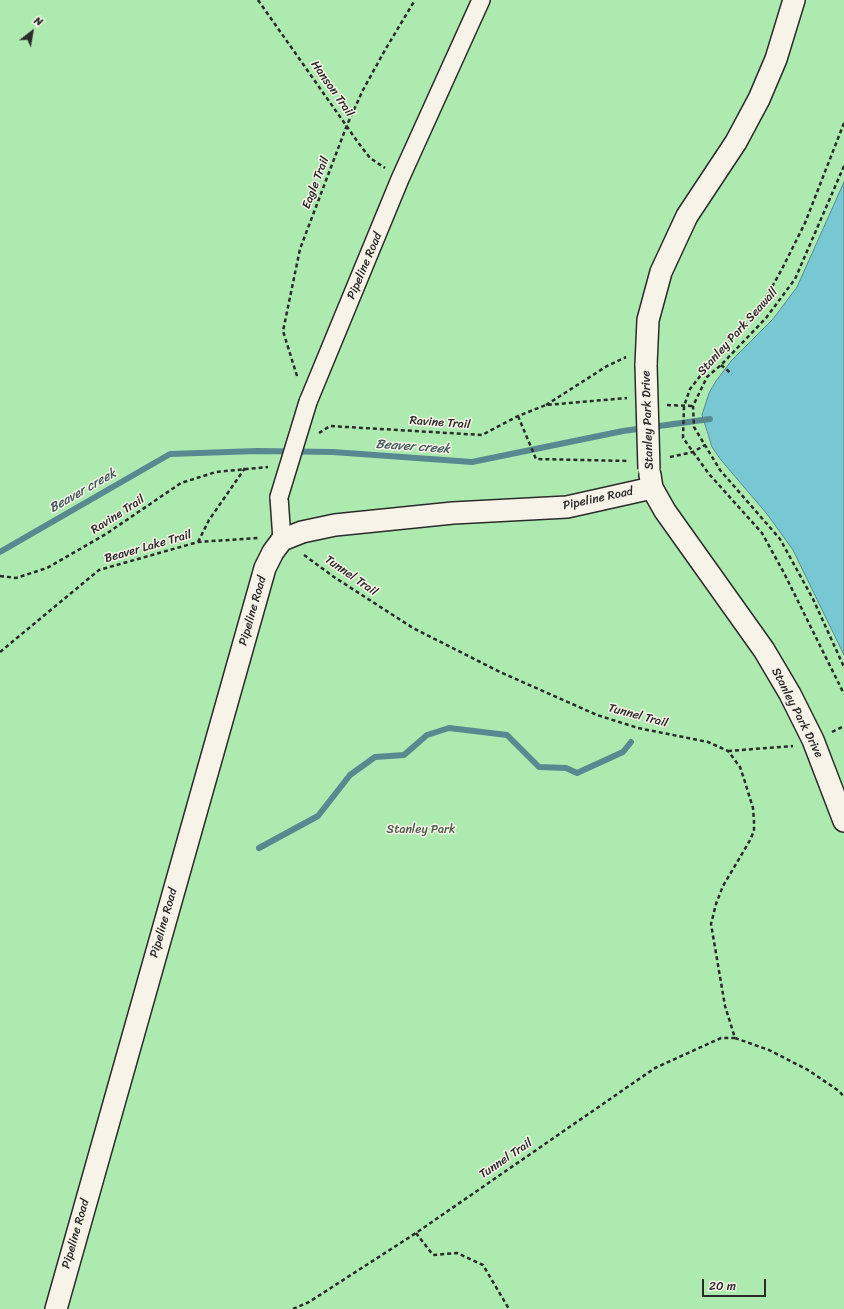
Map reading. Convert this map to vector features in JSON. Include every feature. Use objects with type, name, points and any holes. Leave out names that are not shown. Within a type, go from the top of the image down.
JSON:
[{"type":"street","name":"Pipeline Road","points":[[282,540],[279,497],[308,402],[400,179],[481,0]]},
{"type":"street","name":"Stanley Park Drive","points":[[794,0],[778,52],[759,99],[736,142],[687,216],[664,266],[654,295],[648,320],[646,365],[651,478],[665,511],[746,622],[772,663],[813,740],[844,821]]},
{"type":"street","name":"Pipeline Road","points":[[56,1309],[265,568],[273,552],[282,540],[302,532],[335,525],[453,513],[567,507],[651,478]]},
{"type":"path","name":"Hanson Trail","points":[[258,0],[370,158],[400,179]]},
{"type":"path","name":"Eagle Trail","points":[[298,378],[283,331],[300,249],[347,125],[385,50],[415,0]]},
{"type":"path","points":[[844,123],[804,223],[775,283],[759,310],[718,353],[690,389],[684,406],[683,432],[683,438],[709,474],[762,534],[784,572],[844,694]]},
{"type":"path","name":"Stanley Park Seawall","points":[[844,166],[795,279],[766,318],[721,365],[707,377],[693,407],[694,427],[720,470],[780,539],[813,599],[844,667]]},
{"type":"path","points":[[546,405],[607,366],[626,357]]},
{"type":"path","points":[[721,365],[732,374]]},
{"type":"path","name":"Ravine Trail","points":[[317,434],[330,426],[482,435],[518,416],[546,405],[632,398]]},
{"type":"path","points":[[661,404],[693,407]]},
{"type":"path","points":[[518,416],[536,460],[630,461]]},
{"type":"path","points":[[666,457],[693,452],[705,445]]},
{"type":"path","name":"Ravine Trail","points":[[0,576],[16,578],[47,568],[106,534],[181,483],[216,472],[275,466]]},
{"type":"path","points":[[198,542],[209,520],[245,468]]},
{"type":"path","name":"Beaver Lake Trail","points":[[0,652],[99,570],[198,542],[262,538],[282,540]]},
{"type":"path","name":"Tunnel Trail","points":[[282,540],[291,549],[309,557],[334,577],[413,628],[500,672],[597,715],[638,728],[708,742],[728,751],[740,767],[753,808],[754,822],[754,831],[750,842],[722,886],[711,924],[725,1006],[735,1038]]},
{"type":"path","points":[[728,751],[795,746]]},
{"type":"path","name":"Tunnel Trail","points":[[293,1309],[309,1302],[416,1233],[655,1068],[721,1038],[735,1038],[769,1050],[808,1070],[839,1091],[844,1097]]},
{"type":"path","points":[[416,1233],[433,1255],[457,1253],[483,1265],[509,1309]]},
{"type":"green space","name":"Stanley Park","points":[[0,0],[844,0],[844,182],[797,287],[773,319],[732,360],[716,381],[709,393],[702,415],[708,437],[721,460],[767,514],[793,550],[844,655],[844,1309],[0,1309]]},
{"type":"water","points":[[844,182],[844,655],[793,550],[767,514],[721,460],[712,447],[702,415],[709,393],[716,381],[732,360],[773,319],[797,287]]},
{"type":"waterway","name":"Beaver creek","points":[[0,552],[170,454],[257,451],[333,452],[472,462],[623,431],[710,419]]},
{"type":"waterway","points":[[259,848],[318,816],[350,775],[375,757],[404,755],[427,735],[449,728],[507,735],[539,767],[566,768],[577,773],[623,752],[631,742]]}]
